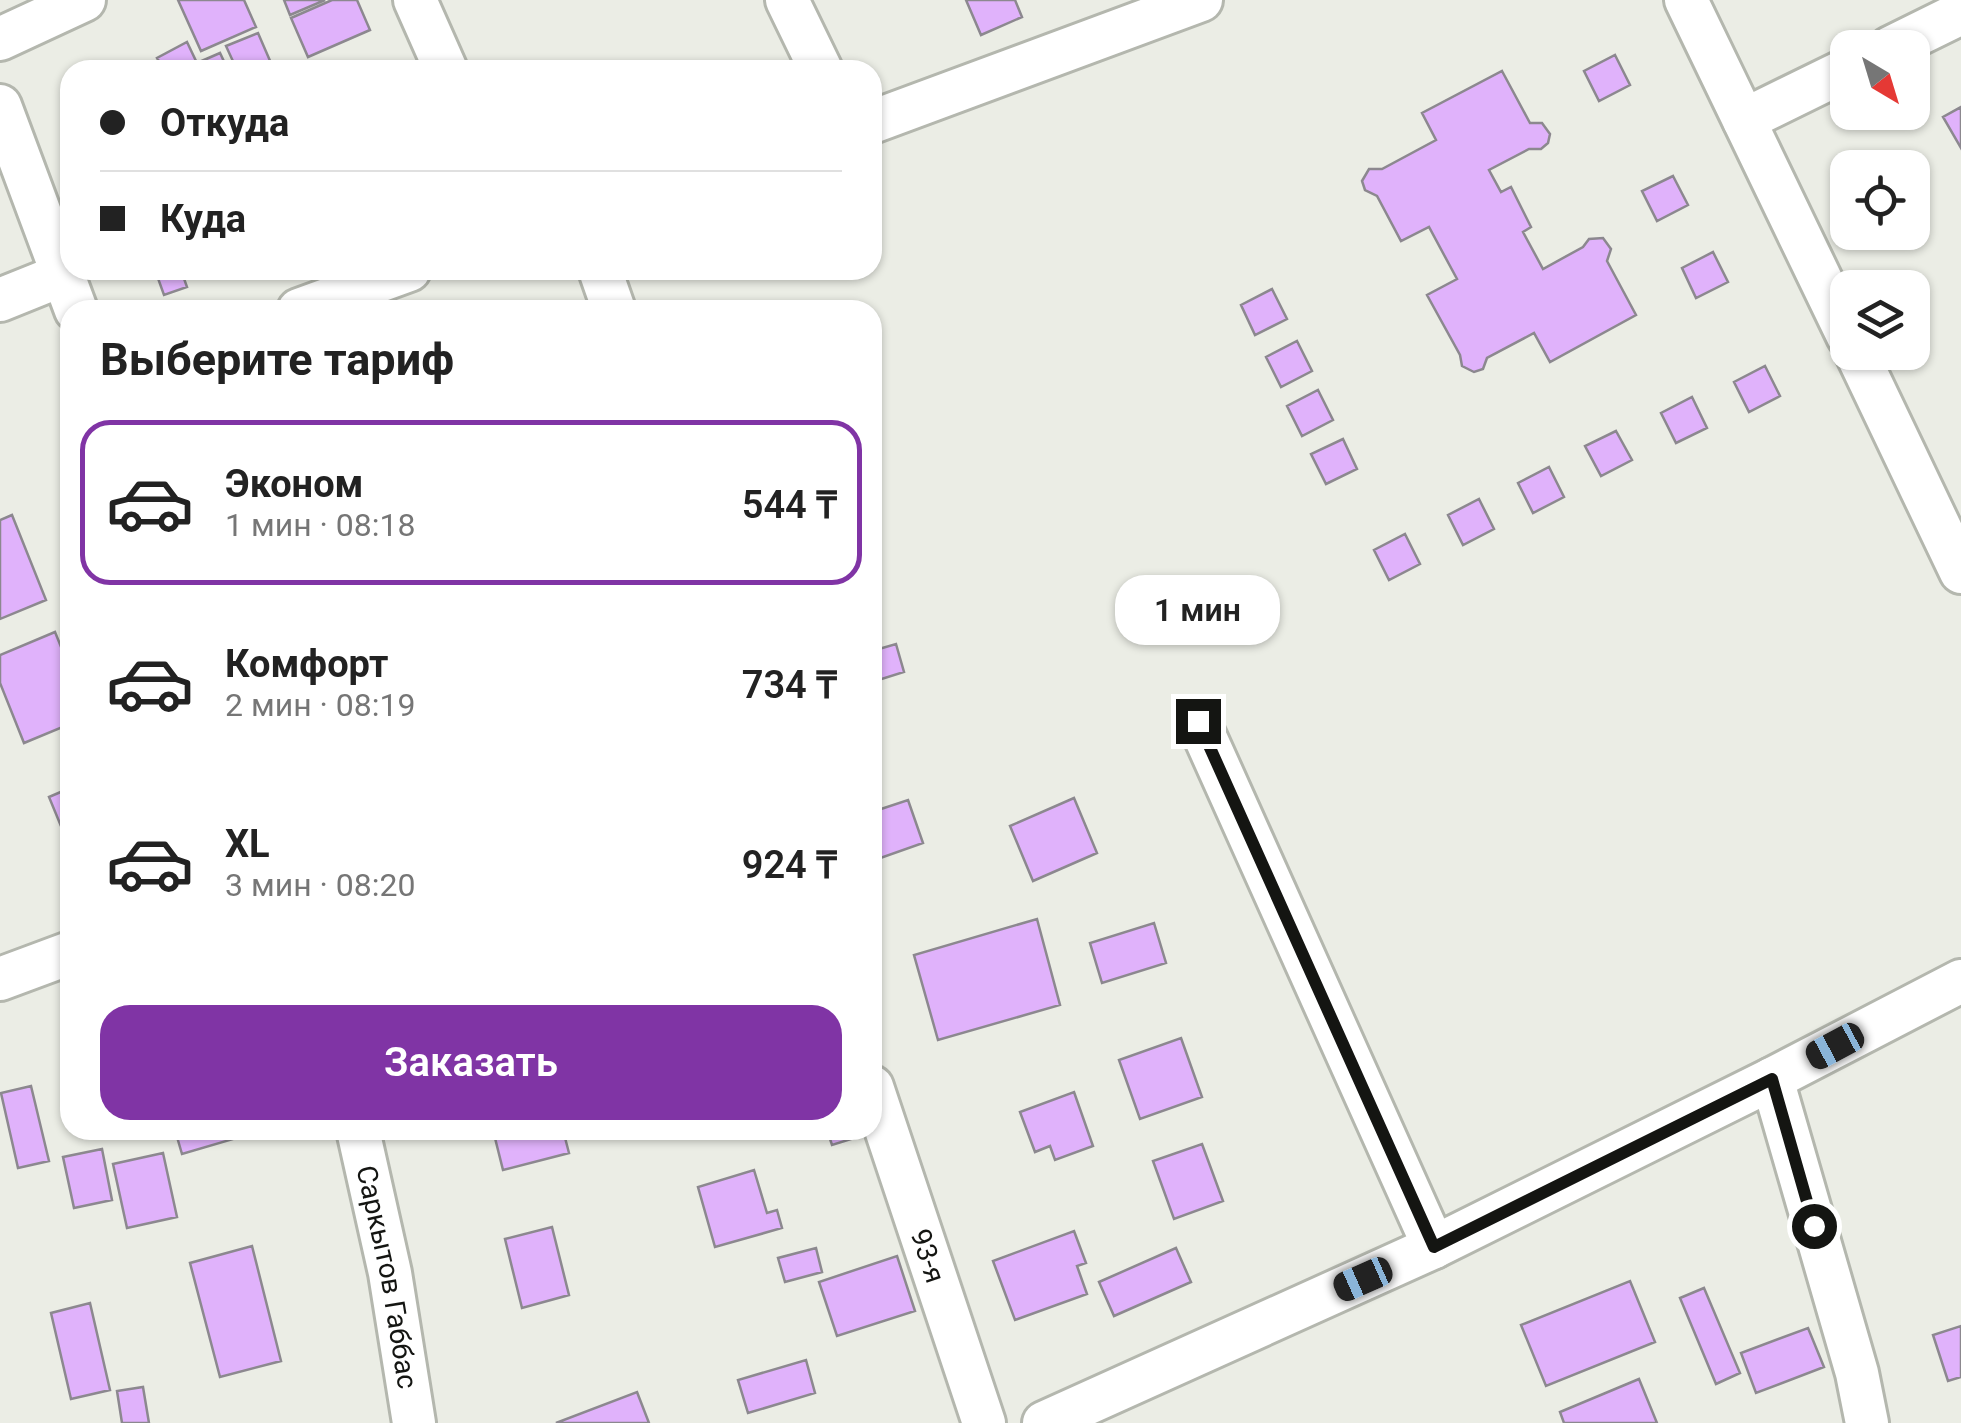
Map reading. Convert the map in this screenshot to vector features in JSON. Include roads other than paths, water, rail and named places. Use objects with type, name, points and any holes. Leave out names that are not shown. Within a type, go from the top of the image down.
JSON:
[{"type":"street","points":[[0,39],[84,0]]},
{"type":"street","points":[[415,0],[442,60]]},
{"type":"street","points":[[787,0],[817,60]]},
{"type":"street","points":[[1686,0],[1830,299]]},
{"type":"street","points":[[882,118],[1194,1]]},
{"type":"street","points":[[1926,30],[1961,12]]},
{"type":"street","points":[[1744,120],[1830,77]]},
{"type":"street","points":[[0,106],[60,268]]},
{"type":"street","points":[[327,300],[382,280]]},
{"type":"street","points":[[0,300],[69,292]]},
{"type":"street","points":[[1865,370],[1961,572]]},
{"type":"street","points":[[1198,721],[1434,1247]]},
{"type":"street","points":[[0,979],[60,957]]},
{"type":"street","points":[[1044,1423],[1434,1247],[1961,980]]},
{"type":"street","points":[[1772,1079],[1867,1423]]},
{"type":"street","name":"93-я","points":[[882,1117],[984,1423]]},
{"type":"street","name":"Саркытов Габбас","points":[[360,1140],[390,1273],[414,1423]]}]
